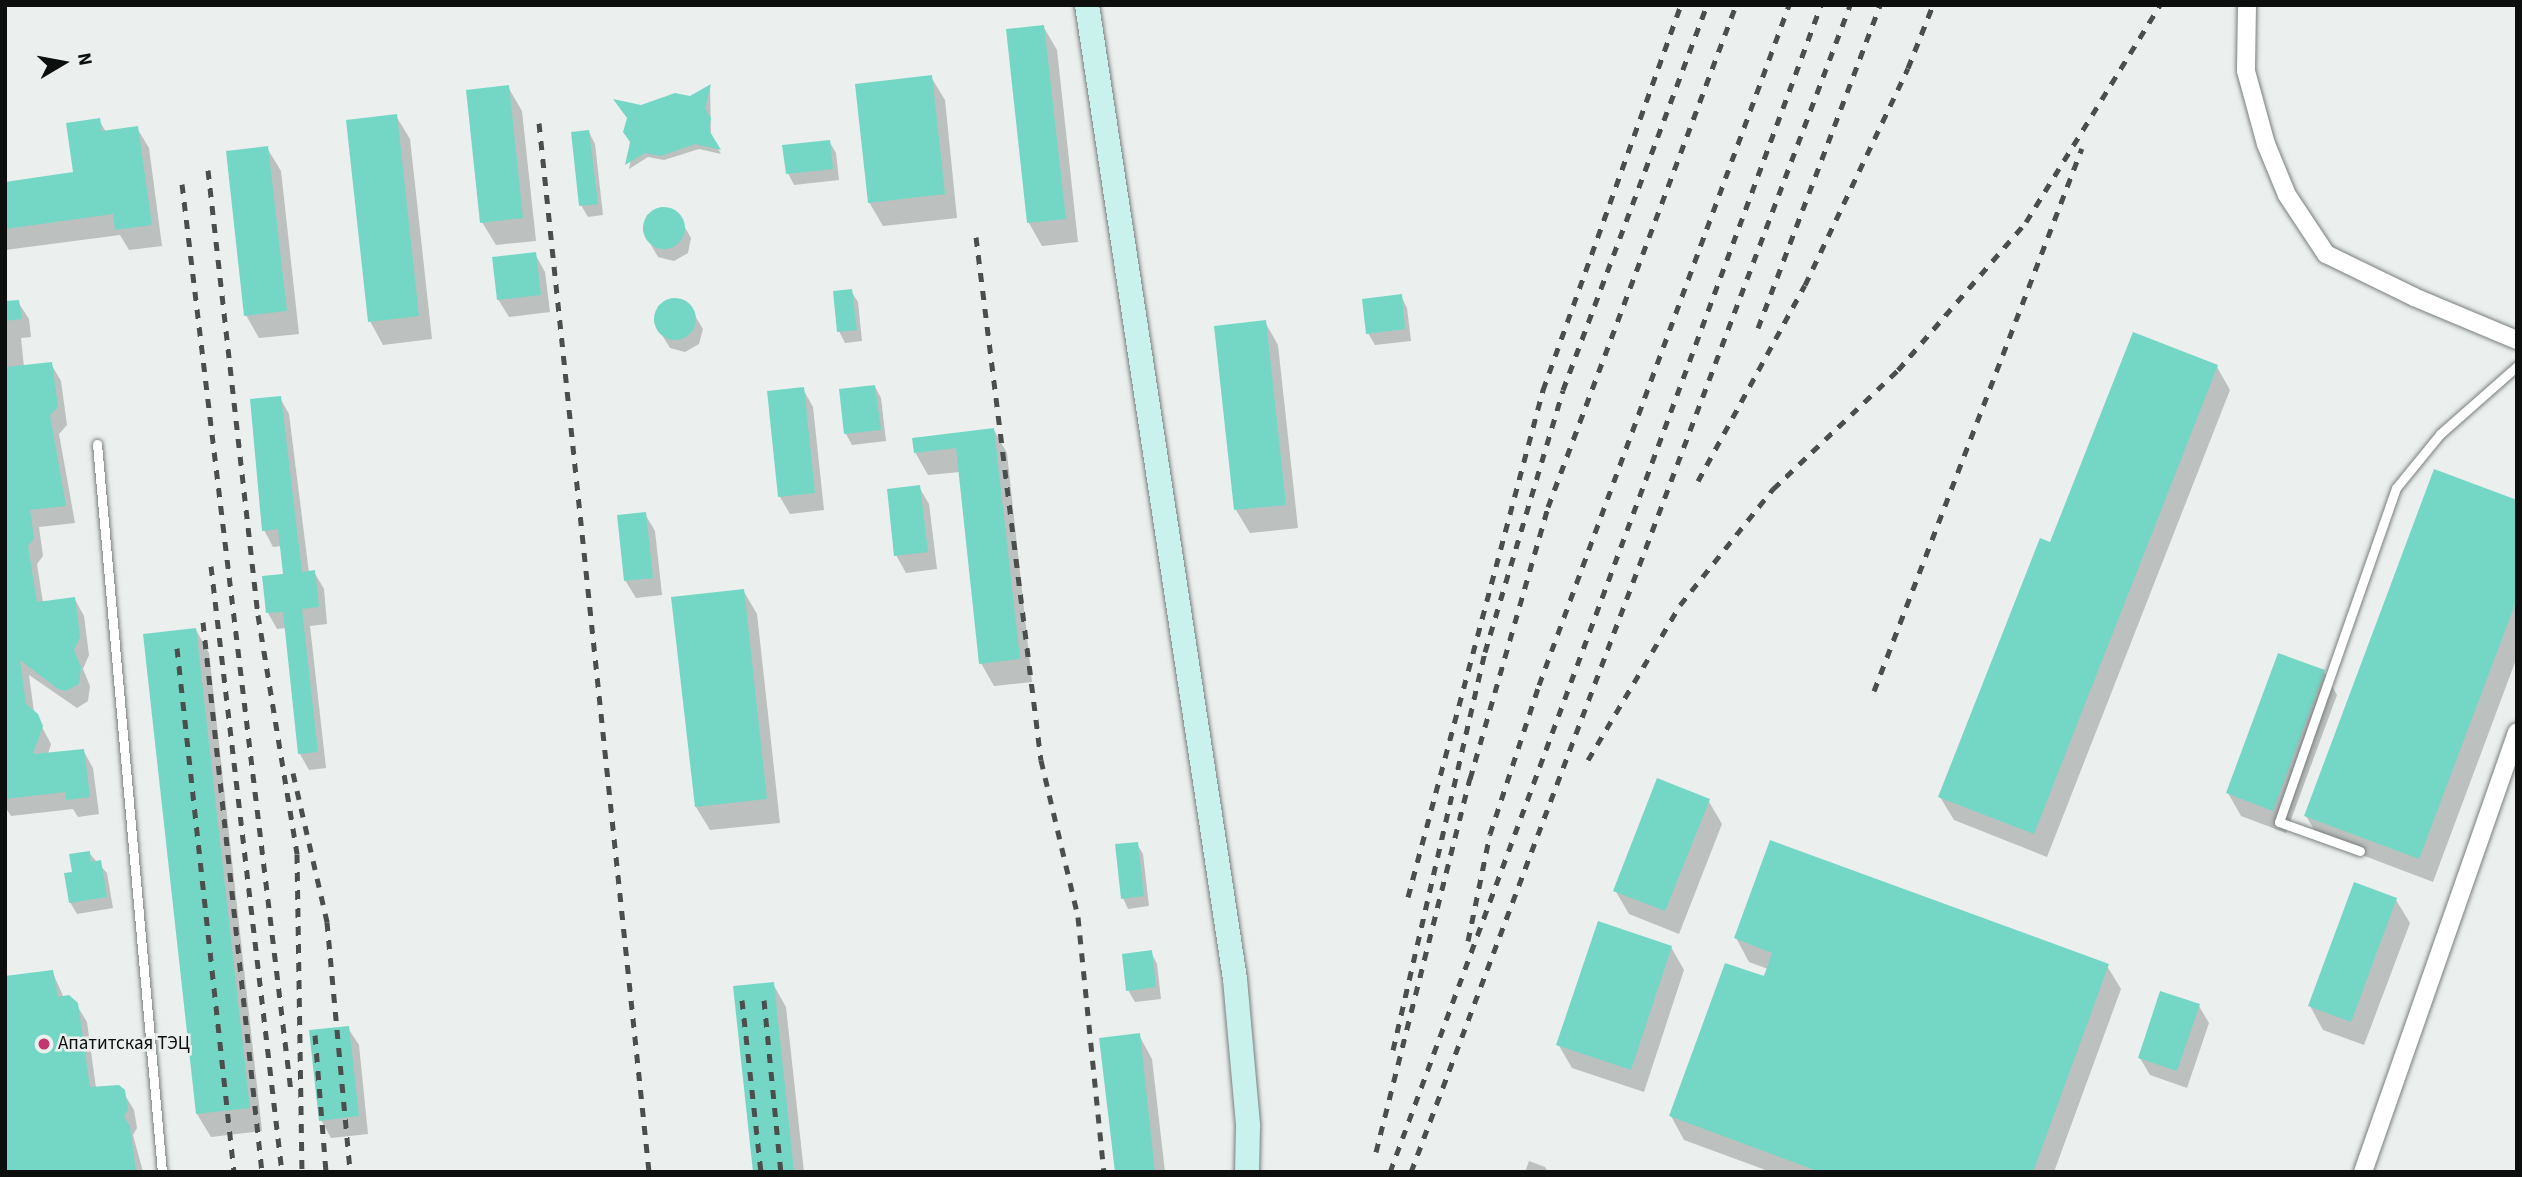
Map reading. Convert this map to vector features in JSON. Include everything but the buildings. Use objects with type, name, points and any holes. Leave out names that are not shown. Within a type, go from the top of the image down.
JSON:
[{"type":"street","points":[[1087,5],[1235,979],[1248,1126],[1247,1172]]},
{"type":"street","points":[[2247,5],[2246,71],[2266,144],[2287,195],[2326,254],[2414,297],[2517,340]]},
{"type":"street","points":[[2363,1172],[2517,732]]},
{"type":"lane","points":[[2360,852],[2279,822],[2396,488],[2440,434],[2517,366]]},
{"type":"lane","points":[[97,444],[162,1172]]},
{"type":"railway","points":[[1408,897],[1543,390],[1681,5]]},
{"type":"railway","points":[[1393,1050],[1485,652],[1563,390],[1707,5]]},
{"type":"railway","points":[[1376,1152],[1470,779],[1548,507],[1736,5]]},
{"type":"railway","points":[[1468,941],[1490,834],[1539,685],[1789,5]]},
{"type":"railway","points":[[1390,1172],[1821,5]]},
{"type":"railway","points":[[1411,1172],[1850,5]]},
{"type":"railway","points":[[1758,328],[1880,5]]},
{"type":"railway","points":[[1698,481],[1805,285],[1908,68],[1933,5]]},
{"type":"railway","points":[[1588,760],[1680,605],[1773,489],[1898,370],[2026,222],[2160,5]]},
{"type":"railway","points":[[539,123],[649,1172]]},
{"type":"railway","points":[[1874,691],[2082,148]]},
{"type":"railway","points":[[208,170],[258,615],[297,854],[302,1172]]},
{"type":"railway","points":[[182,184],[291,1092]]},
{"type":"railway","points":[[976,237],[1041,760],[1078,917],[1104,1172]]},
{"type":"railway","points":[[211,566],[282,1172]]},
{"type":"railway","points":[[203,622],[262,1172]]},
{"type":"railway","points":[[177,648],[234,1172]]},
{"type":"railway","points":[[293,773],[327,922],[350,1172]]},
{"type":"railway","points":[[742,1000],[761,1172]]},
{"type":"railway","points":[[764,1000],[781,1172]]},
{"type":"railway","points":[[315,1035],[326,1172]]},
{"type":"place","name":"Апатитская ТЭЦ","points":[[44,1044]]}]
